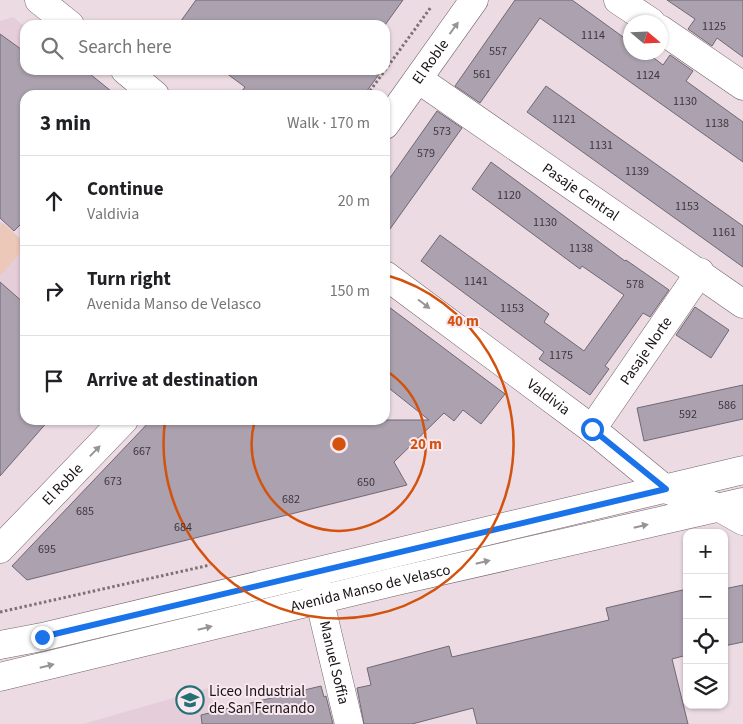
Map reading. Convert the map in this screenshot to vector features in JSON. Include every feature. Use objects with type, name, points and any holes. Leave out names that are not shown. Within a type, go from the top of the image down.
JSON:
[{"type":"street","points":[[39,0],[64,20]]},
{"type":"street","name":"El Roble","points":[[390,118],[474,0]]},
{"type":"street","points":[[618,0],[640,15]]},
{"type":"street","points":[[668,34],[743,86]]},
{"type":"street","points":[[131,75],[149,90]]},
{"type":"street","name":"Pasaje Central","points":[[418,79],[700,272],[743,304]]},
{"type":"street","name":"Pasaje Norte","points":[[592,429],[700,272]]},
{"type":"street","name":"Valdivia","points":[[390,279],[592,429],[666,489],[735,511]]},
{"type":"street","name":"El Roble","points":[[0,549],[119,425]]},
{"type":"street","name":"Avenida Manso de Velasco","points":[[8,639],[313,572],[743,470]]},
{"type":"street","name":"Avenida Manso de Velasco","points":[[0,677],[319,600],[735,511]]},
{"type":"street","name":"Manuel Soffia","points":[[313,572],[349,724]]},
{"type":"path","points":[[390,63],[436,0]]},
{"type":"path","points":[[371,90],[382,75]]},
{"type":"shaded area","points":[[13,17],[20,23],[20,45],[0,67],[0,21]]},
{"type":"shaded area","points":[[0,221],[20,239],[20,381],[0,363]]},
{"type":"shaded area","points":[[3,223],[20,238],[20,253],[0,276],[0,227]]},
{"type":"shaded area","name":"Liceo Industrial de San Fernando","points":[[208,688],[222,724],[83,724]]},
{"type":"building","points":[[196,0],[403,0],[389,20],[182,20]]},
{"type":"building","points":[[515,0],[572,0],[623,37],[623,60],[656,60],[663,65],[670,55],[693,71],[686,81],[743,122],[743,162],[540,18],[480,103],[455,86]]},
{"type":"building","points":[[667,0],[743,0],[743,57],[717,38],[712,46],[688,29],[695,19]]},
{"type":"building","points":[[0,34],[20,48],[20,75],[91,75],[110,90],[20,90],[20,225],[14,231],[0,218]]},
{"type":"building","points":[[229,75],[378,75],[368,90],[243,90],[245,87]]},
{"type":"building","points":[[546,86],[743,226],[743,267],[527,112]]},
{"type":"building","points":[[437,111],[462,128],[390,229],[390,178]]},
{"type":"building","points":[[491,162],[625,261],[669,290],[650,317],[643,313],[605,366],[609,369],[590,395],[539,359],[544,352],[421,261],[440,235],[549,314],[544,322],[584,351],[624,295],[582,266],[580,269],[472,189]]},
{"type":"building","points":[[0,282],[20,300],[20,425],[45,425],[0,476]]},
{"type":"building","points":[[695,307],[729,330],[711,358],[676,335]]},
{"type":"building","points":[[390,308],[505,394],[481,424],[463,410],[454,421],[444,413],[394,462],[407,485],[27,580],[12,566],[146,425],[390,425],[390,420],[429,420],[390,389]]},
{"type":"building","points":[[743,385],[743,419],[644,441],[637,408]]},
{"type":"building","points":[[743,585],[743,642],[728,645],[728,619],[728,588]]},
{"type":"building","points":[[683,590],[683,656],[672,659],[688,724],[477,724],[473,708],[412,724],[364,724],[357,688],[371,685],[367,668],[449,646],[452,657],[609,620],[606,608]]},
{"type":"building","points":[[321,686],[324,697],[326,696],[333,724],[202,724],[201,715]]},
{"type":"place","name":"Liceo Industrial de San Fernando","points":[[190,700]]},
{"type":"route","points":[[42,637],[666,489],[592,429]]}]
